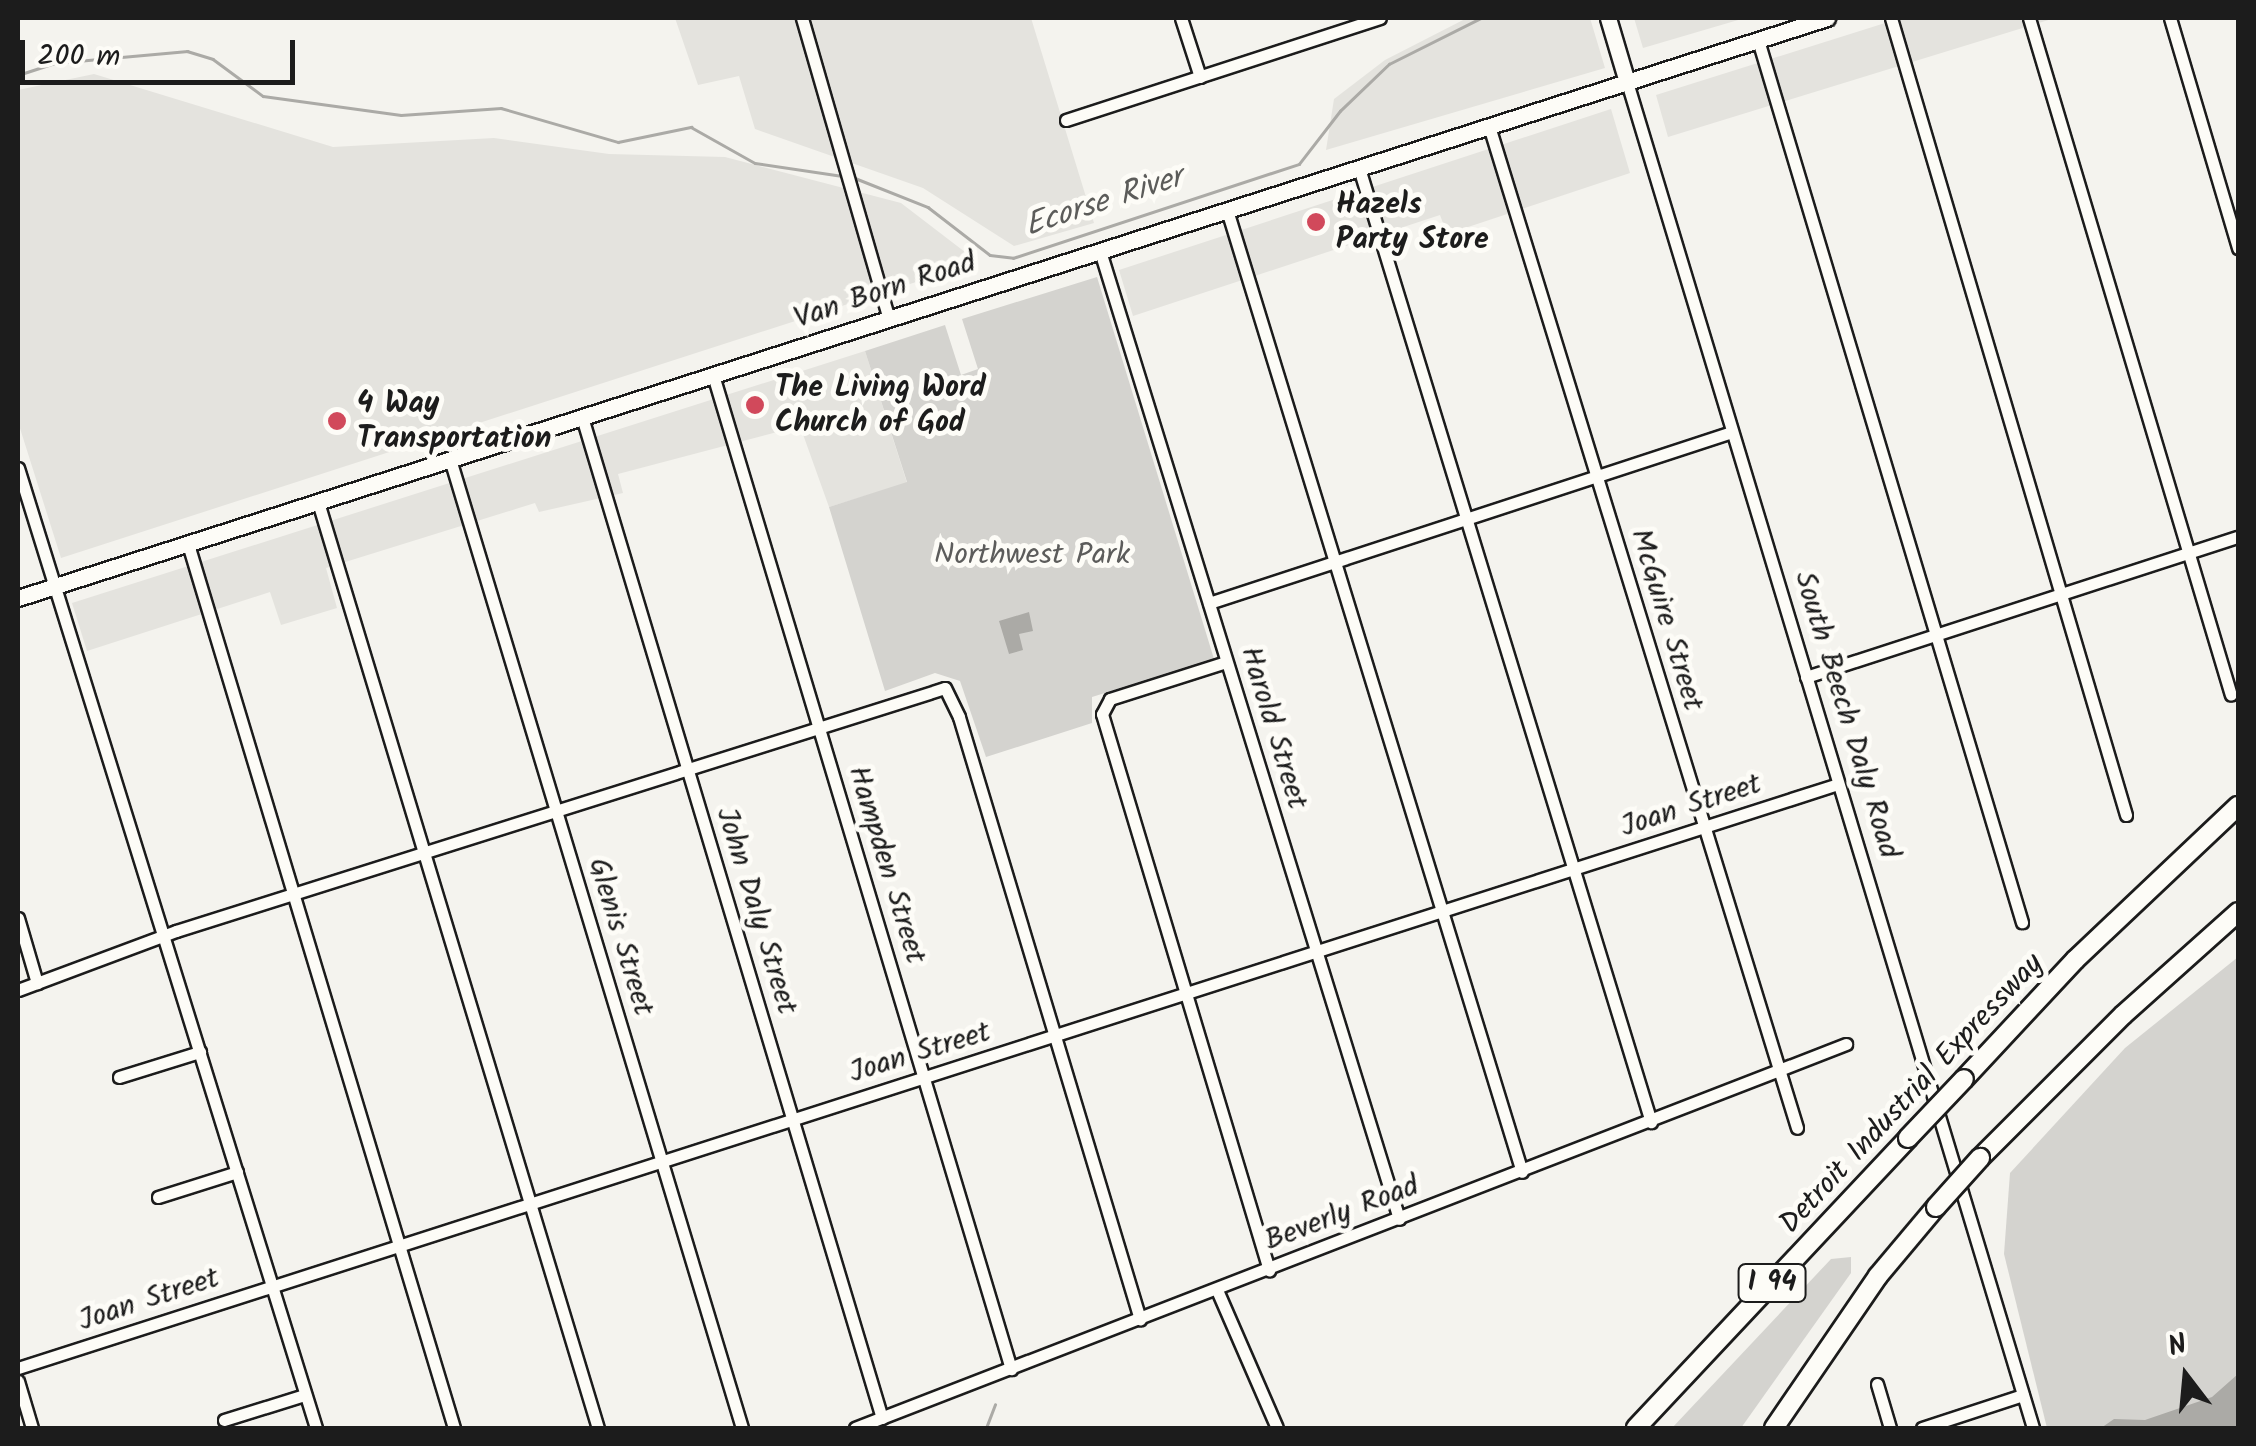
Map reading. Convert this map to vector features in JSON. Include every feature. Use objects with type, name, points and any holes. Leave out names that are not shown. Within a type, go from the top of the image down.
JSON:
[{"type":"highway","name":"Detroit Industrial Expressway","points":[[1636,1428],[2088,948],[2238,806]]},
{"type":"highway","name":"I 94","points":[[1774,1428],[1878,1276],[1980,1158],[2123,1014],[2238,912]]},
{"type":"main road","name":"South Beech Daly Road","points":[[1608,18],[1627,82]]},
{"type":"main road","name":"Van Born Road","points":[[18,598],[1826,18]]},
{"type":"street","points":[[802,18],[854,187],[889,319]]},
{"type":"street","points":[[1181,18],[1200,77]]},
{"type":"street","points":[[1066,120],[1380,18]]},
{"type":"street","points":[[1892,18],[2126,815]]},
{"type":"street","points":[[2029,18],[2232,695]]},
{"type":"street","points":[[2170,18],[2238,245]]},
{"type":"street","points":[[1758,40],[2022,922]]},
{"type":"street","name":"South Beech Daly Road","points":[[1627,82],[2033,1428]]},
{"type":"street","name":"McGuire Street","points":[[1489,126],[1797,1128]]},
{"type":"street","points":[[1359,168],[1651,1122]]},
{"type":"street","points":[[1228,210],[1522,1172]]},
{"type":"street","name":"Harold Street","points":[[1100,251],[1398,1219]]},
{"type":"street","name":"Hampden Street","points":[[713,375],[1010,1369]]},
{"type":"street","name":"John Daly Street","points":[[582,417],[882,1418]]},
{"type":"street","points":[[1208,604],[1732,432]]},
{"type":"street","name":"Glenis Street","points":[[450,460],[742,1428]]},
{"type":"street","points":[[18,468],[316,1428]]},
{"type":"street","points":[[318,502],[598,1428]]},
{"type":"street","points":[[1806,677],[2238,537]]},
{"type":"street","points":[[188,544],[454,1428]]},
{"type":"street","points":[[1226,662],[1110,699],[1102,714],[1269,1270]]},
{"type":"street","points":[[18,990],[164,935],[818,726],[947,690],[1140,1319]]},
{"type":"street","name":"Joan Street","points":[[18,1368],[1838,784]]},
{"type":"street","points":[[18,918],[37,982]]},
{"type":"street","name":"Beverly Road","points":[[855,1428],[1846,1044]]},
{"type":"street","points":[[119,1077],[200,1052]]},
{"type":"street","points":[[158,1197],[237,1172]]},
{"type":"street","points":[[1217,1290],[1278,1428]]},
{"type":"street","points":[[18,1381],[32,1428]]},
{"type":"street","points":[[1876,1384],[1890,1428]]},
{"type":"street","points":[[224,1420],[305,1395]]},
{"type":"street","points":[[1922,1428],[2024,1395]]},
{"type":"shaded area","points":[[675,18],[1031,18],[1094,223],[1014,246],[923,188],[755,129],[739,76],[698,85]]},
{"type":"shaded area","points":[[1467,18],[1590,18],[1605,68],[1326,150],[1334,99],[1385,60]]},
{"type":"shaded area","points":[[1634,18],[1745,18],[1643,48]]},
{"type":"shaded area","points":[[1901,18],[2055,18],[1668,137],[1656,95]]},
{"type":"shaded area","points":[[94,74],[333,147],[494,138],[609,154],[725,157],[901,203],[978,262],[61,558],[18,422],[18,90]]},
{"type":"shaded area","points":[[1611,109],[1630,173],[1447,234],[1440,215],[1133,316],[1119,270]]},
{"type":"shaded area","points":[[865,351],[907,483],[829,507],[800,426],[618,474],[623,493],[539,512],[535,503],[326,568],[337,608],[281,625],[270,592],[87,651],[72,603]]},
{"type":"shaded area","points":[[1029,612],[1033,631],[1019,634],[1023,650],[1009,654],[999,621]]},
{"type":"shaded area","points":[[2238,1374],[2238,1428],[2101,1428],[2114,1419],[2145,1420],[2212,1397]]},
{"type":"green space","name":"Northwest Park","points":[[1097,277],[1214,659],[1092,697],[1092,723],[986,757],[960,681],[935,673],[885,691],[829,507],[907,482],[865,351],[945,325],[961,375],[978,369],[962,319]]},
{"type":"green space","points":[[2238,957],[2238,1428],[2047,1428],[2004,1254],[2010,1173],[2125,1048]]},
{"type":"green space","points":[[1851,1257],[1851,1273],[1741,1428],[1672,1428],[1831,1259]]},
{"type":"waterway","name":"Ecorse River","points":[[855,178],[928,207],[990,255],[1013,258],[1299,164],[1340,111],[1389,64],[1481,18]]},
{"type":"waterway","name":"Ecorse River","points":[[18,75],[55,63],[187,51],[213,59],[263,96],[401,115],[501,108],[618,142],[691,127],[755,163],[842,176]]},
{"type":"waterway","points":[[986,1428],[995,1405]]},
{"type":"place","name":"Hazels Party Store","points":[[1316,222]]},
{"type":"place","name":"The Living Word Church of God","points":[[755,405]]},
{"type":"place","name":"4 Way Transportation","points":[[337,421]]}]
